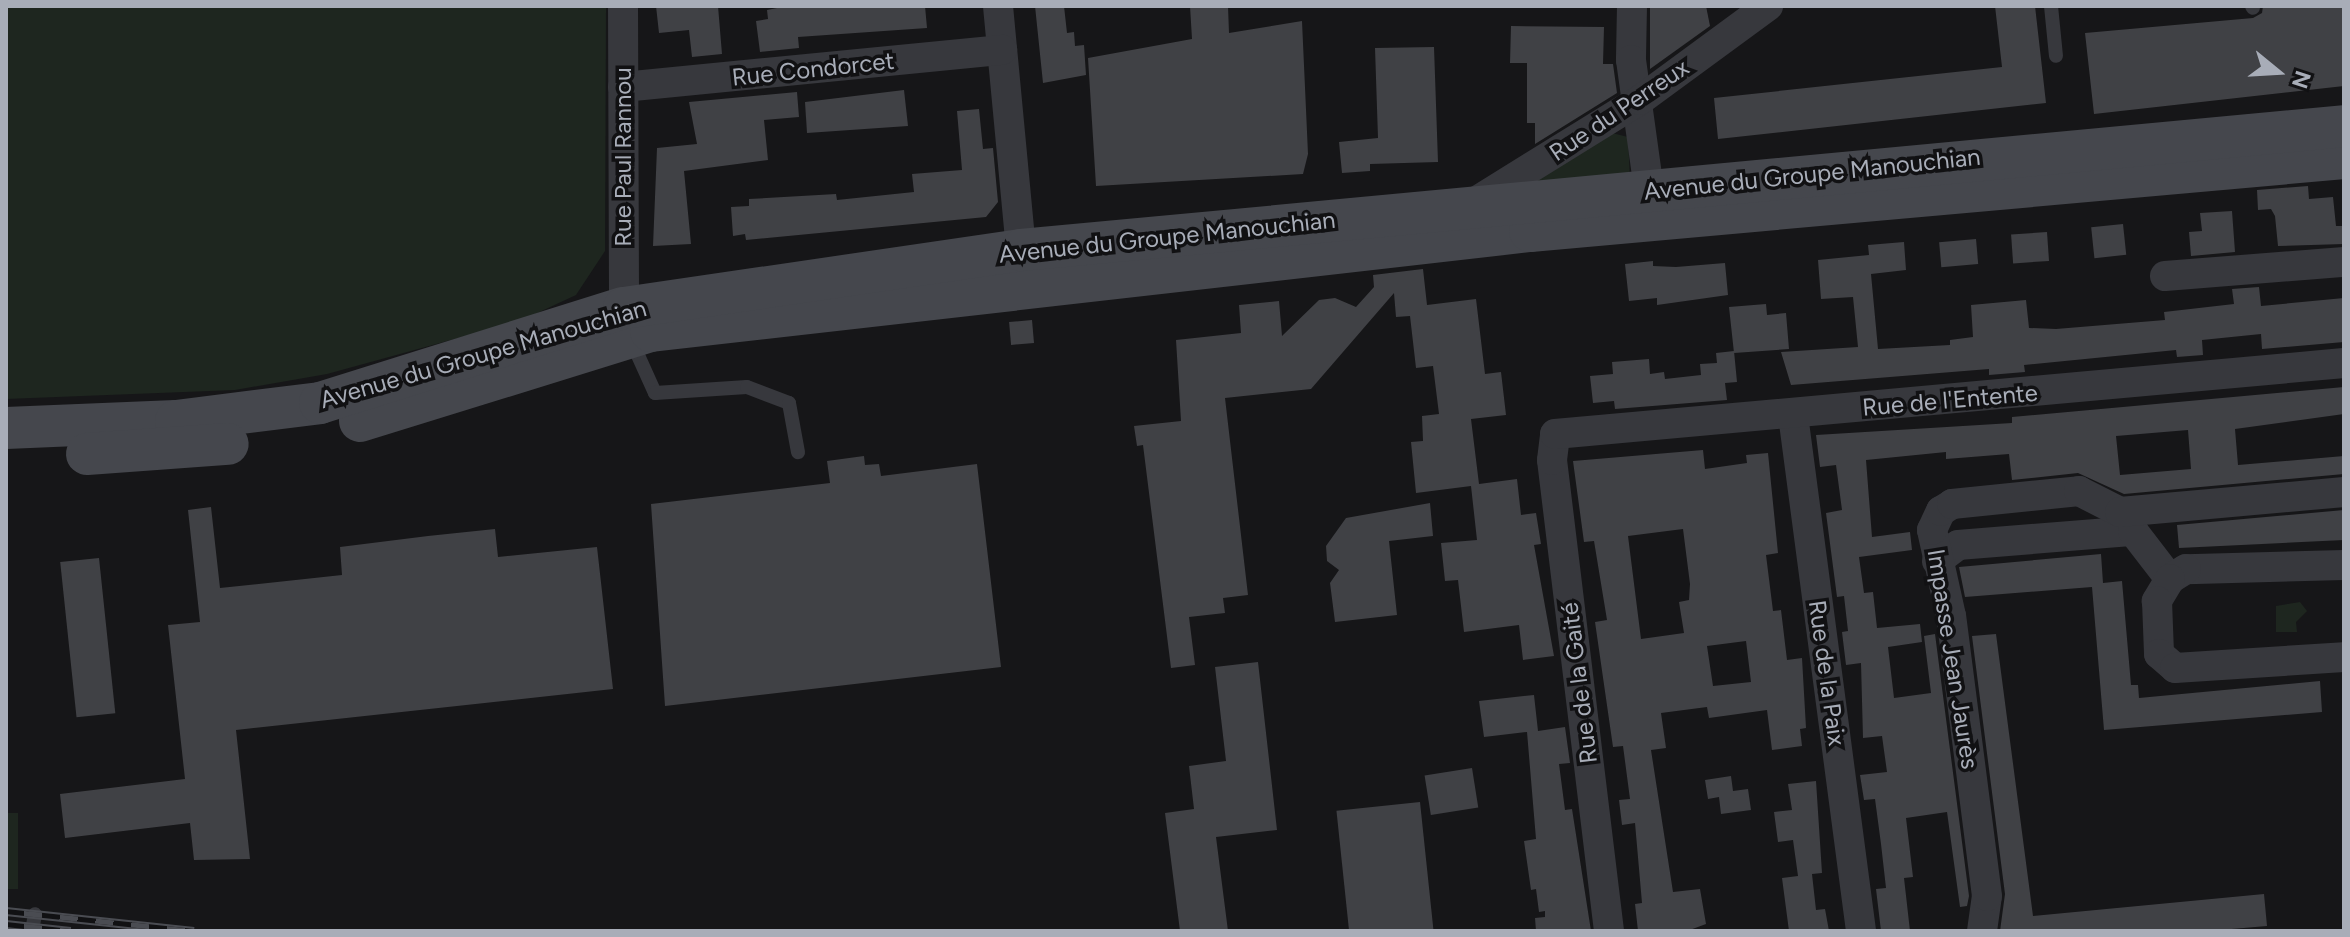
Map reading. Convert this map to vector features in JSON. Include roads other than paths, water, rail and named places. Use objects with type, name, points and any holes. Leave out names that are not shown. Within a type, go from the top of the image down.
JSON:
[{"type":"street","name":"Rue Paul Rannou","points":[[623,6],[627,323]]},
{"type":"street","points":[[998,6],[1022,269]]},
{"type":"street","points":[[1632,6],[1631,60],[1640,100],[1649,190]]},
{"type":"street","name":"Rue du Perreux","points":[[1467,207],[1640,100],[1768,6]]},
{"type":"street","name":"Rue Condorcet","points":[[623,87],[1002,50]]},
{"type":"street","name":"Avenue du Groupe Manouchian","points":[[6,428],[176,421],[320,403],[627,323],[1467,207],[2344,126]]},
{"type":"street","name":"Avenue du Groupe Manouchian","points":[[1022,269],[1530,231],[2344,158]]},
{"type":"street","points":[[2165,276],[2344,262]]},
{"type":"street","name":"Avenue du Groupe Manouchian","points":[[6,456],[169,451],[331,430],[627,323]]},
{"type":"street","name":"Rue de l'Entente","points":[[1555,434],[1793,415],[2344,363]]},
{"type":"street","name":"Rue de la Paix","points":[[1793,415],[1861,931]]},
{"type":"street","name":"Rue de la Gaité","points":[[1555,434],[1552,460],[1609,931]]},
{"type":"street","name":"Impasse Jean Jaurès","points":[[1982,931],[1987,896],[1951,616],[1932,530],[1941,511],[1952,504],[2079,491],[2120,512],[2344,492]]},
{"type":"street","points":[[1937,561],[1958,545],[2133,531],[2170,579]]},
{"type":"street","points":[[2344,565],[2186,569],[2170,579],[2157,601],[2159,654],[2175,668],[2344,657]]},
{"type":"lane","points":[[2051,6],[2056,56]]},
{"type":"lane","points":[[627,323],[655,393],[747,387],[789,403],[798,452]]},
{"type":"lane","points":[[32,931],[35,914]]},
{"type":"railway","points":[[6,911],[194,931]]},
{"type":"railway","points":[[6,924],[71,931]]}]
